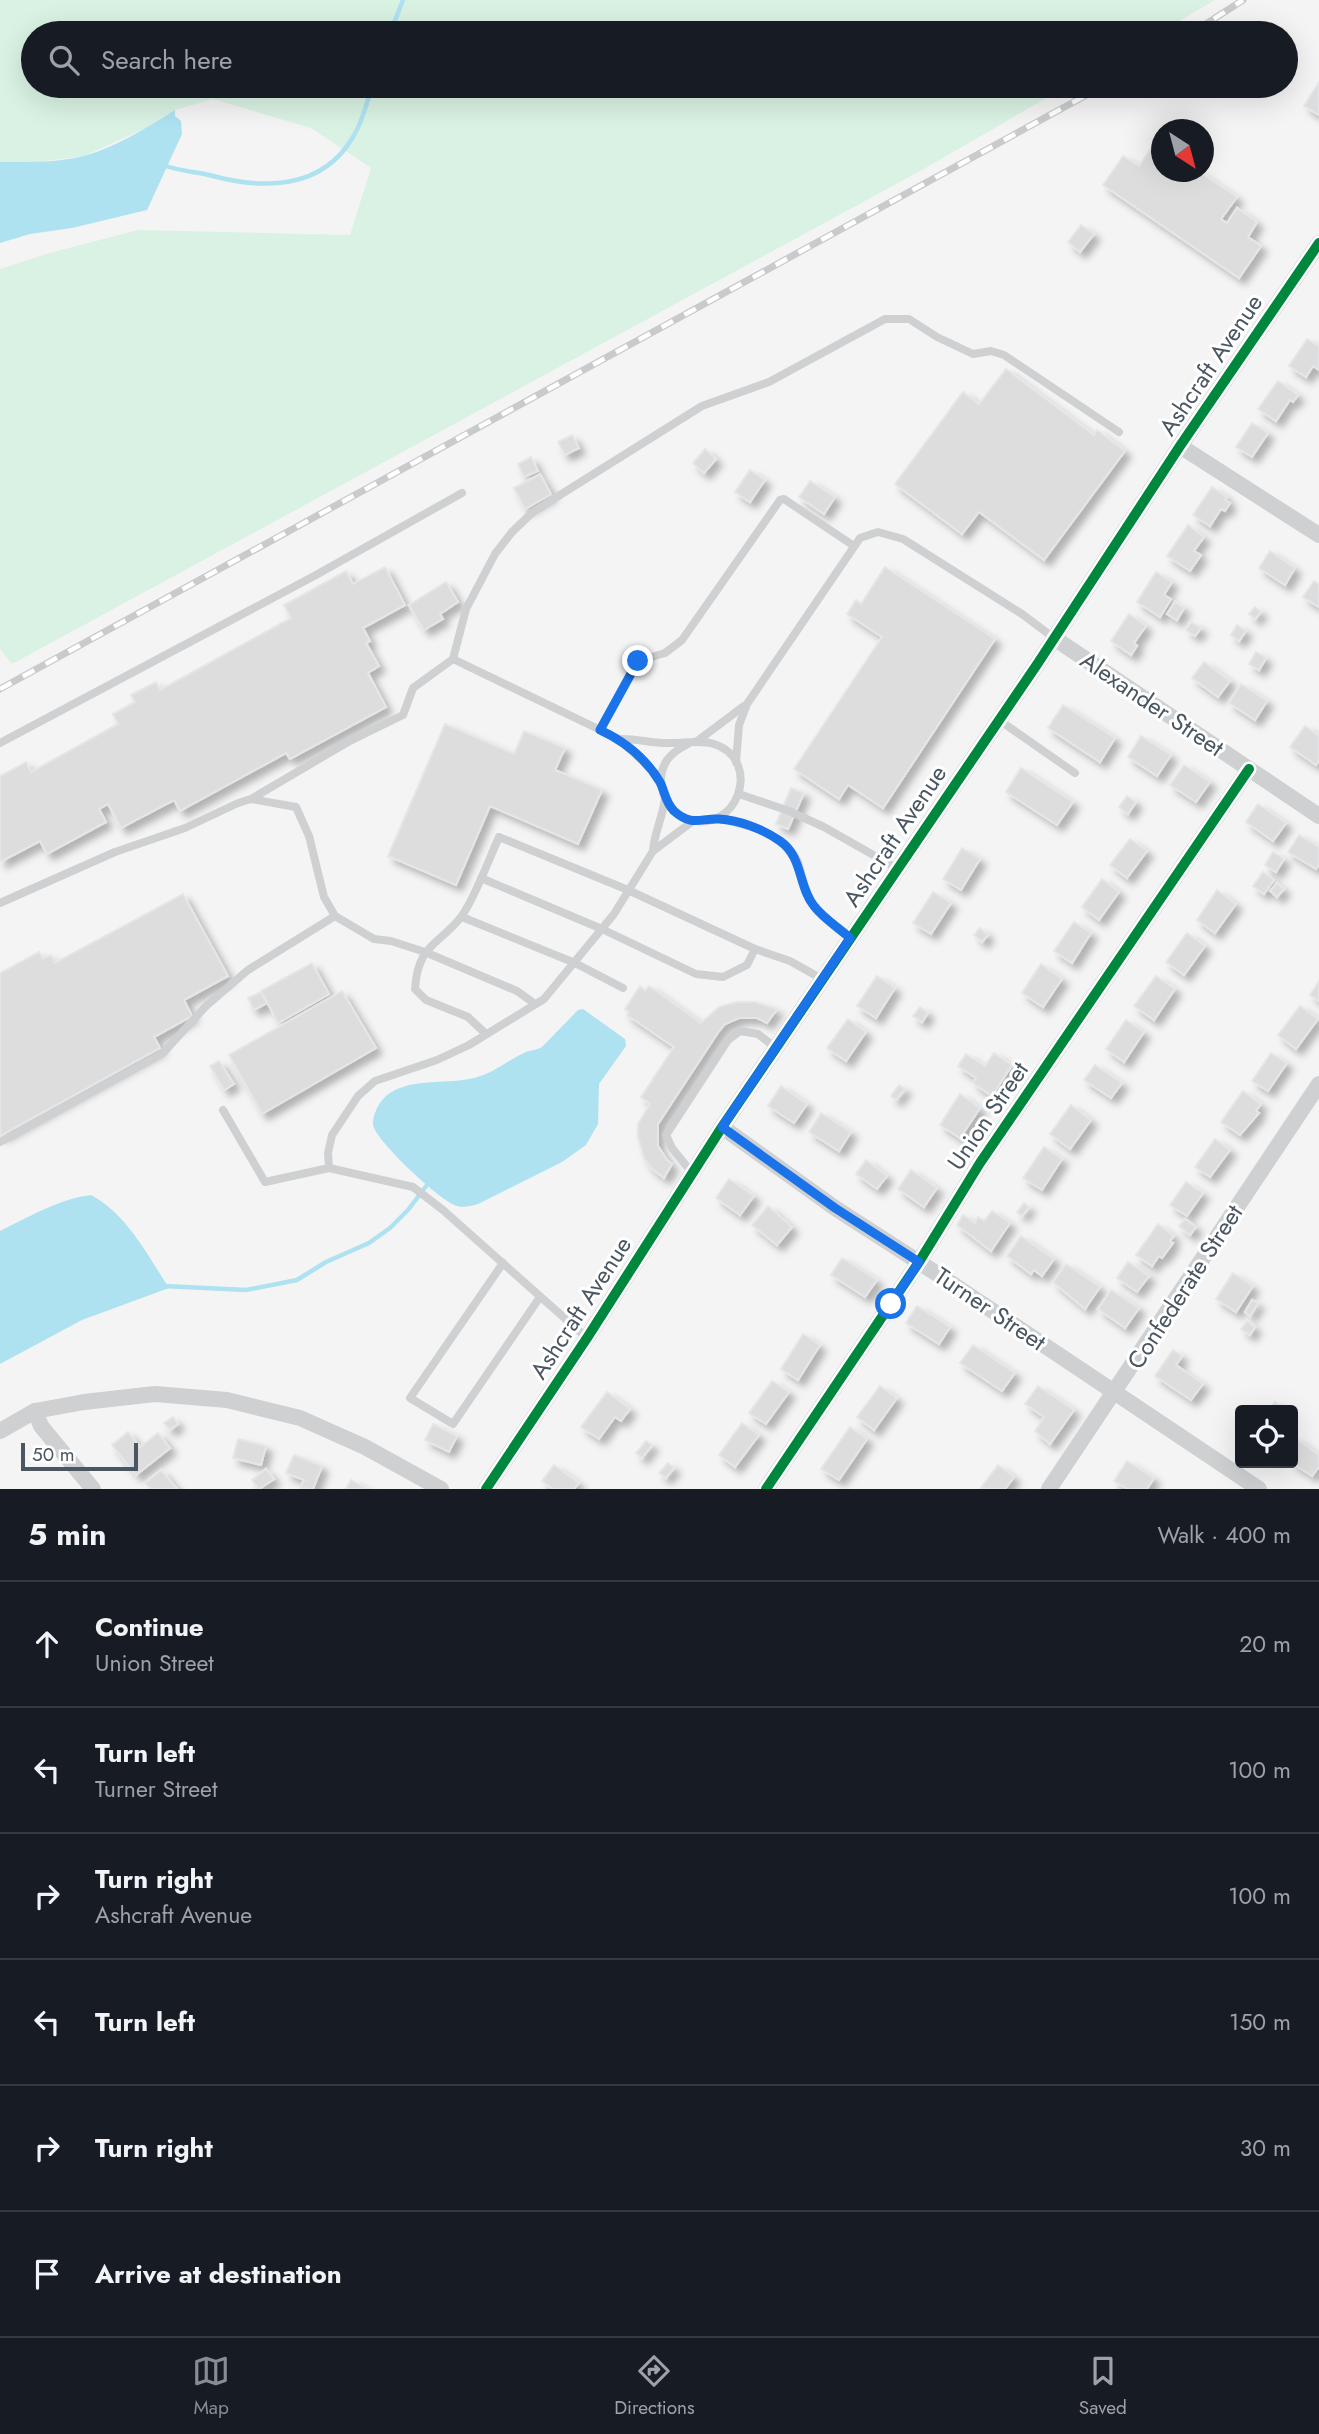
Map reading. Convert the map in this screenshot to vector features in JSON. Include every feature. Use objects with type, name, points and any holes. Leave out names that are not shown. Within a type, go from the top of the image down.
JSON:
[{"type":"street","name":"Ashcraft Avenue","points":[[485,1489],[587,1338],[722,1127],[1319,243]]},
{"type":"street","points":[[1180,446],[1319,535]]},
{"type":"street","name":"Alexander Street","points":[[1054,638],[1319,816]]},
{"type":"street","name":"Union Street","points":[[766,1489],[919,1262],[980,1163],[1249,769]]},
{"type":"street","name":"Confederate Street","points":[[1049,1489],[1319,1084]]},
{"type":"street","name":"Turner Street","points":[[722,1127],[835,1208],[1259,1489]]},
{"type":"street","points":[[0,1430],[35,1411],[155,1394],[227,1400],[300,1418],[365,1447],[441,1489]]},
{"type":"street","points":[[35,1411],[41,1426],[93,1489]]},
{"type":"lane","points":[[0,903],[115,852],[185,828],[251,799],[348,742],[403,715],[414,688],[453,659],[466,609],[495,554],[512,532],[533,512],[702,406],[769,382],[885,319],[909,319],[937,337],[973,354],[991,351],[1004,355],[1119,432]]},
{"type":"lane","points":[[0,743],[316,575],[462,493]]},
{"type":"lane","points":[[600,730],[638,661],[665,653],[682,640],[778,502],[784,499],[854,546]]},
{"type":"lane","points":[[736,762],[739,725],[747,704],[860,538],[878,531],[903,540],[1022,614],[1054,638]]},
{"type":"lane","points":[[453,659],[619,739],[651,769],[662,785]]},
{"type":"lane","points":[[653,851],[654,838],[663,818],[662,773],[667,761],[676,751],[692,743],[747,704]]},
{"type":"lane","points":[[999,720],[1075,773]]},
{"type":"lane","points":[[619,739],[716,744],[727,751],[736,762],[741,775],[739,794],[728,811],[718,818],[693,821],[681,816],[664,798]]},
{"type":"lane","points":[[739,794],[789,811],[824,827],[898,869]]},
{"type":"lane","points":[[251,799],[296,807],[309,836],[324,897],[335,916],[374,939],[391,941],[425,952],[517,991],[535,1004]]},
{"type":"lane","points":[[718,818],[747,824],[781,842],[798,862],[804,887],[814,906],[850,938]]},
{"type":"lane","points":[[329,1168],[328,1153],[332,1135],[358,1097],[375,1081],[437,1060],[544,999],[602,929],[653,851],[693,821]]},
{"type":"lane","points":[[486,1034],[468,1017],[419,995],[415,989],[425,952],[462,917],[499,838],[628,890],[755,949],[790,961],[822,979]]},
{"type":"lane","points":[[481,878],[602,929],[696,974],[723,977],[747,965],[755,949]]},
{"type":"lane","points":[[0,1142],[163,1053],[206,1006],[248,970],[335,916]]},
{"type":"lane","points":[[462,917],[575,963],[623,988]]},
{"type":"lane","points":[[693,1174],[672,1148],[666,1135],[728,1040],[740,1031],[758,1034],[776,1048]]},
{"type":"lane","points":[[223,1110],[265,1182],[329,1168],[413,1187],[443,1210],[587,1338]]},
{"type":"lane","points":[[503,1263],[410,1398],[453,1424],[540,1297]]},
{"type":"green space","points":[[0,0],[1215,0],[1179,21],[21,21],[21,98],[1046,98],[922,170],[12,664],[0,649],[0,269],[138,230],[350,235],[371,168],[311,128],[213,99],[175,110],[146,128],[84,156],[37,162],[0,162]]},
{"type":"water","points":[[175,110],[175,116],[181,121],[182,134],[147,210],[72,228],[30,234],[0,243],[0,162],[55,161],[87,155],[121,141]]},
{"type":"water","points":[[583,1009],[625,1039],[626,1046],[599,1084],[598,1124],[586,1145],[562,1162],[478,1204],[460,1207],[424,1183],[377,1133],[373,1125],[377,1109],[383,1099],[395,1090],[415,1084],[484,1075],[524,1053],[542,1047],[578,1010]]},
{"type":"water","points":[[91,1195],[104,1203],[126,1224],[169,1288],[82,1320],[0,1364],[0,1231],[56,1204]]},
{"type":"building","points":[[1319,82],[1319,115],[1304,106]]},
{"type":"building","points":[[1151,148],[1151,182],[1214,181],[1237,197],[1221,219],[1227,223],[1237,208],[1257,222],[1248,237],[1261,246],[1239,278],[1103,185],[1123,156],[1139,166]]},
{"type":"building","points":[[1081,225],[1094,234],[1080,252],[1068,242]]},
{"type":"building","points":[[1307,339],[1319,346],[1319,370],[1313,366],[1306,377],[1289,366]]},
{"type":"building","points":[[1006,369],[1094,435],[1097,430],[1125,451],[1044,560],[979,512],[962,534],[895,484],[963,392],[979,404]]},
{"type":"building","points":[[1278,381],[1298,395],[1293,402],[1290,400],[1276,421],[1258,409]]},
{"type":"building","points":[[1252,423],[1268,433],[1252,457],[1236,447]]},
{"type":"building","points":[[572,435],[579,448],[565,455],[558,442]]},
{"type":"building","points":[[705,449],[716,459],[704,473],[693,463]]},
{"type":"building","points":[[531,457],[538,471],[524,477],[518,464]]},
{"type":"building","points":[[750,470],[765,480],[750,502],[735,492]]},
{"type":"building","points":[[540,474],[551,494],[525,509],[514,488]]},
{"type":"building","points":[[810,481],[835,497],[824,514],[799,497]]},
{"type":"building","points":[[1212,487],[1227,497],[1225,500],[1230,503],[1225,511],[1221,509],[1210,526],[1193,515]]},
{"type":"building","points":[[1188,525],[1204,537],[1194,551],[1201,555],[1190,571],[1167,556]]},
{"type":"building","points":[[1270,551],[1295,568],[1285,585],[1259,568]]},
{"type":"building","points":[[385,567],[405,605],[363,628],[370,641],[366,643],[379,666],[368,673],[386,707],[290,759],[286,753],[180,811],[174,800],[121,828],[108,804],[99,809],[106,822],[47,854],[40,841],[0,862],[0,776],[26,762],[31,772],[118,724],[113,714],[135,702],[131,695],[156,682],[160,690],[291,618],[284,605],[346,571],[353,584]]},
{"type":"building","points":[[885,567],[995,639],[883,808],[848,785],[839,799],[794,769],[882,637],[847,614],[856,600],[861,604]]},
{"type":"building","points":[[1156,572],[1172,582],[1164,595],[1171,599],[1160,617],[1137,602]]},
{"type":"building","points":[[1314,581],[1319,584],[1319,607],[1303,597]]},
{"type":"building","points":[[446,582],[458,602],[440,614],[443,619],[424,630],[409,605]]},
{"type":"building","points":[[1175,602],[1184,608],[1177,620],[1167,614]]},
{"type":"building","points":[[1255,607],[1261,612],[1255,619],[1249,614]]},
{"type":"building","points":[[1129,614],[1146,626],[1134,643],[1137,646],[1131,655],[1111,641]]},
{"type":"building","points":[[1191,622],[1201,628],[1195,636],[1186,630]]},
{"type":"building","points":[[1237,625],[1246,631],[1239,641],[1231,635]]},
{"type":"building","points":[[1256,652],[1266,658],[1259,670],[1249,664]]},
{"type":"building","points":[[1204,662],[1230,681],[1218,697],[1192,678]]},
{"type":"building","points":[[1241,684],[1267,701],[1255,720],[1229,703]]},
{"type":"building","points":[[1063,705],[1115,738],[1100,762],[1048,728]]},
{"type":"building","points":[[445,724],[514,754],[524,731],[565,748],[555,770],[602,790],[578,844],[490,806],[456,885],[388,856]]},
{"type":"building","points":[[1305,726],[1319,736],[1319,761],[1316,765],[1290,747]]},
{"type":"building","points":[[1141,736],[1171,755],[1157,776],[1128,757]]},
{"type":"building","points":[[1184,765],[1210,782],[1196,802],[1170,785]]},
{"type":"building","points":[[1021,768],[1073,802],[1057,825],[1006,792]]},
{"type":"building","points":[[791,788],[804,793],[788,829],[776,824]]},
{"type":"building","points":[[1127,796],[1136,802],[1128,814],[1119,807]]},
{"type":"building","points":[[1258,804],[1286,823],[1273,841],[1246,822]]},
{"type":"building","points":[[1299,835],[1319,847],[1319,865],[1316,869],[1288,852]]},
{"type":"building","points":[[1130,839],[1147,851],[1127,878],[1110,865]]},
{"type":"building","points":[[962,848],[980,859],[961,890],[943,879]]},
{"type":"building","points":[[1273,852],[1284,859],[1276,872],[1265,865]]},
{"type":"building","points":[[1263,872],[1274,880],[1264,894],[1253,886]]},
{"type":"building","points":[[1102,879],[1119,892],[1099,920],[1082,907]]},
{"type":"building","points":[[1277,883],[1284,889],[1277,897],[1270,891]]},
{"type":"building","points":[[1217,890],[1236,904],[1215,933],[1197,920]]},
{"type":"building","points":[[933,892],[951,903],[931,934],[913,923]]},
{"type":"building","points":[[183,894],[228,976],[184,1000],[192,1016],[154,1037],[160,1048],[0,1136],[0,973],[39,952],[43,959],[51,955],[55,963]]},
{"type":"building","points":[[1074,922],[1091,933],[1072,963],[1054,951]]},
{"type":"building","points":[[980,928],[988,935],[982,942],[974,935]]},
{"type":"building","points":[[1187,933],[1205,946],[1184,975],[1166,962]]},
{"type":"building","points":[[312,963],[329,994],[278,1023],[261,991]]},
{"type":"building","points":[[1041,964],[1062,979],[1043,1007],[1022,993]]},
{"type":"building","points":[[877,976],[895,988],[876,1018],[857,1006]]},
{"type":"building","points":[[1156,976],[1175,989],[1154,1020],[1134,1006]]},
{"type":"building","points":[[1319,981],[1319,1001],[1310,995]]},
{"type":"building","points":[[640,986],[645,991],[649,986],[701,1023],[719,1007],[737,1002],[755,1002],[777,1009],[767,1023],[757,1018],[739,1018],[725,1024],[719,1031],[658,1124],[658,1146],[672,1164],[664,1178],[651,1168],[644,1158],[638,1137],[638,1124],[650,1104],[641,1097],[674,1047],[627,1015],[629,1012],[625,1009]]},
{"type":"building","points":[[342,991],[376,1048],[262,1114],[229,1055]]},
{"type":"building","points":[[261,992],[267,1003],[254,1010],[248,998]]},
{"type":"building","points":[[1300,1006],[1318,1019],[1296,1049],[1278,1035]]},
{"type":"building","points":[[920,1007],[928,1013],[922,1022],[913,1016]]},
{"type":"building","points":[[848,1019],[866,1032],[846,1061],[827,1048]]},
{"type":"building","points":[[1126,1020],[1144,1032],[1124,1062],[1106,1049]]},
{"type":"building","points":[[994,1053],[1012,1065],[992,1096],[973,1083],[976,1078],[958,1066],[966,1054],[985,1066]]},
{"type":"building","points":[[1271,1053],[1287,1063],[1268,1091],[1252,1081]]},
{"type":"building","points":[[219,1061],[234,1084],[224,1090],[210,1066]]},
{"type":"building","points":[[1095,1065],[1122,1083],[1111,1098],[1084,1080]]},
{"type":"building","points":[[899,1085],[905,1089],[896,1100],[891,1096]]},
{"type":"building","points":[[781,1086],[807,1104],[794,1123],[768,1106]]},
{"type":"building","points":[[1243,1091],[1261,1104],[1256,1111],[1259,1113],[1240,1135],[1221,1122]]},
{"type":"building","points":[[960,1094],[980,1108],[960,1138],[940,1125]]},
{"type":"building","points":[[1071,1105],[1091,1120],[1070,1149],[1050,1134]]},
{"type":"building","points":[[821,1113],[851,1132],[839,1151],[809,1132]]},
{"type":"building","points":[[1215,1139],[1230,1150],[1210,1177],[1195,1167]]},
{"type":"building","points":[[1044,1147],[1062,1159],[1042,1190],[1023,1178]]},
{"type":"building","points":[[866,1160],[887,1176],[877,1189],[856,1174]]},
{"type":"building","points":[[911,1170],[937,1188],[924,1207],[898,1189]]},
{"type":"building","points":[[729,1179],[754,1196],[740,1215],[716,1198]]},
{"type":"building","points":[[1186,1182],[1203,1193],[1187,1216],[1170,1205]]},
{"type":"building","points":[[1024,1203],[1029,1207],[1022,1216],[1017,1212]]},
{"type":"building","points":[[768,1206],[792,1227],[777,1245],[752,1225]]},
{"type":"building","points":[[992,1211],[1010,1223],[991,1251],[957,1225],[963,1215],[975,1223],[978,1217],[984,1221]]},
{"type":"building","points":[[1185,1219],[1196,1227],[1190,1235],[1179,1226]]},
{"type":"building","points":[[1158,1224],[1174,1236],[1170,1241],[1173,1243],[1152,1266],[1136,1255]]},
{"type":"building","points":[[1021,1236],[1054,1259],[1042,1276],[1034,1270],[1031,1274],[1007,1256]]},
{"type":"building","points":[[842,1258],[877,1280],[865,1297],[831,1275]]},
{"type":"building","points":[[1128,1262],[1149,1276],[1137,1292],[1117,1278]]},
{"type":"building","points":[[1066,1264],[1100,1287],[1085,1309],[1053,1282]]},
{"type":"building","points":[[1233,1273],[1253,1286],[1236,1312],[1216,1299]]},
{"type":"building","points":[[1111,1290],[1139,1308],[1125,1328],[1098,1309]]},
{"type":"building","points":[[1252,1300],[1258,1303],[1250,1316],[1245,1312]]},
{"type":"building","points":[[917,1306],[950,1327],[939,1344],[906,1323]]},
{"type":"building","points":[[1247,1321],[1255,1327],[1250,1335],[1241,1329]]},
{"type":"building","points":[[803,1334],[820,1345],[798,1380],[781,1369]]},
{"type":"building","points":[[973,1345],[1015,1373],[1002,1391],[960,1363]]},
{"type":"building","points":[[1173,1350],[1182,1356],[1176,1365],[1203,1384],[1191,1400],[1155,1376]]},
{"type":"building","points":[[772,1381],[789,1392],[766,1424],[749,1413]]},
{"type":"building","points":[[880,1386],[897,1398],[874,1430],[857,1417]]},
{"type":"building","points":[[1038,1386],[1074,1410],[1050,1444],[1035,1431],[1044,1417],[1025,1404]]},
{"type":"building","points":[[607,1392],[630,1409],[621,1421],[615,1417],[599,1439],[581,1427]]},
{"type":"building","points":[[173,1417],[178,1424],[170,1430],[164,1423]]},
{"type":"building","points":[[742,1423],[759,1435],[735,1467],[719,1455]]},
{"type":"building","points":[[433,1424],[457,1436],[449,1452],[425,1440]]},
{"type":"building","points":[[850,1427],[867,1439],[839,1480],[821,1469]]},
{"type":"building","points":[[128,1432],[140,1447],[158,1433],[170,1448],[136,1475],[112,1445]]},
{"type":"building","points":[[238,1439],[266,1446],[261,1465],[233,1458]]},
{"type":"building","points":[[1298,1440],[1319,1455],[1319,1467],[1312,1476],[1298,1467]]},
{"type":"building","points":[[646,1441],[652,1445],[642,1458],[636,1453]]},
{"type":"building","points":[[294,1455],[322,1466],[313,1489],[300,1488],[304,1480],[286,1473]]},
{"type":"building","points":[[1127,1461],[1154,1478],[1147,1489],[1128,1489],[1114,1481]]},
{"type":"building","points":[[668,1463],[674,1468],[666,1478],[659,1473]]},
{"type":"building","points":[[554,1465],[579,1483],[574,1489],[553,1489],[542,1481]]},
{"type":"building","points":[[998,1465],[1014,1477],[1005,1489],[980,1489]]},
{"type":"building","points":[[266,1469],[274,1479],[259,1489],[252,1480]]},
{"type":"building","points":[[161,1470],[177,1489],[151,1489],[145,1483]]},
{"type":"building","points":[[351,1480],[367,1489],[346,1489]]},
{"type":"waterway","points":[[395,21],[403,0]]},
{"type":"waterway","points":[[162,164],[250,183],[290,182],[325,167],[340,154],[353,137],[368,98]]},
{"type":"waterway","points":[[164,1286],[246,1290],[297,1280],[326,1262],[369,1243],[390,1228],[430,1181]]},
{"type":"railway","points":[[1211,21],[1243,0]]},
{"type":"railway","points":[[0,689],[1081,98]]},
{"type":"cycle path","points":[[486,1489],[587,1338],[722,1127],[1038,663],[1180,446],[1319,243]]},
{"type":"cycle path","points":[[766,1489],[919,1262],[980,1163],[1249,769]]},
{"type":"route","points":[[638,661],[600,730],[619,739],[651,769],[662,785],[664,798],[681,816],[693,821],[718,818],[747,824],[781,842],[798,862],[804,887],[814,906],[850,938],[722,1127],[835,1208],[919,1262],[891,1304]]}]
